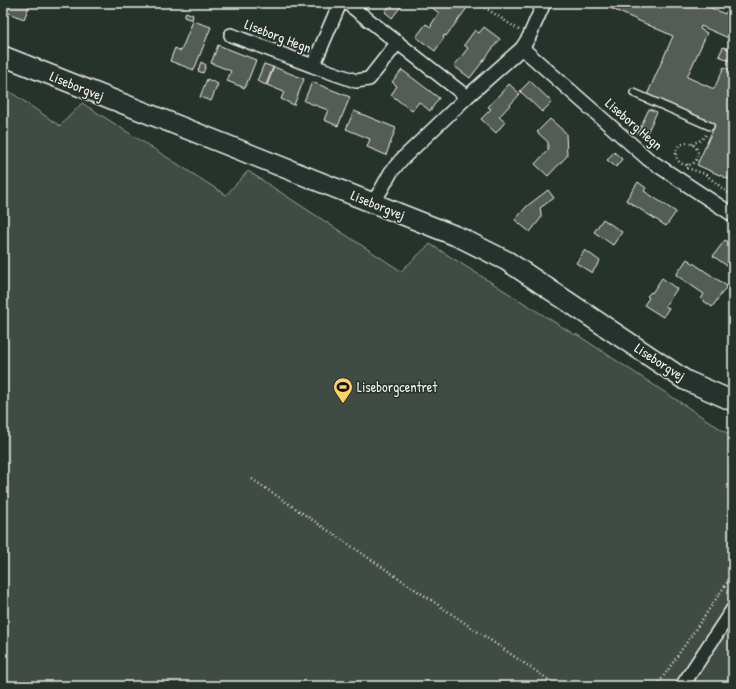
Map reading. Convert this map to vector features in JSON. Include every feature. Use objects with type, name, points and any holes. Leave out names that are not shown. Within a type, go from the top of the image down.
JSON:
[{"type":"street","name":"Liseborg Hegn","points":[[313,66],[340,3]]},
{"type":"street","points":[[347,3],[467,97]]},
{"type":"street","points":[[372,202],[391,172],[401,160],[526,42],[544,3]]},
{"type":"street","name":"Liseborg Hegn","points":[[231,35],[356,81],[369,79],[398,42]]},
{"type":"street","name":"Liseborg Hegn","points":[[526,42],[648,159],[733,216]]},
{"type":"street","name":"Liseborgvej","points":[[3,56],[461,238],[507,261],[685,380],[732,400]]},
{"type":"street","points":[[682,686],[733,610]]},
{"type":"lane","points":[[634,93],[710,126]]},
{"type":"path","points":[[478,3],[526,42]]},
{"type":"path","points":[[692,144],[697,149],[697,156],[693,162],[687,164],[680,162],[676,153],[679,146],[685,143],[692,144],[701,140],[705,136],[710,126]]},
{"type":"path","points":[[687,164],[687,168],[705,174],[733,197]]},
{"type":"path","points":[[252,479],[558,686]]},
{"type":"path","points":[[657,686],[733,574]]},
{"type":"shaded area","name":"Liseborgcentret","points":[[3,87],[60,126],[82,103],[226,195],[248,171],[401,271],[430,244],[575,335],[576,334],[733,437],[733,686],[3,686]]},
{"type":"building","points":[[3,3],[30,4],[24,19],[3,11]]},
{"type":"building","points":[[392,3],[399,3],[402,5],[392,18],[385,12]]},
{"type":"building","points":[[434,3],[461,3],[467,8],[446,36],[444,35],[444,38],[435,51],[416,37],[426,24],[431,27],[432,26],[431,25],[439,13],[431,7]]},
{"type":"building","points":[[599,3],[700,3],[725,14],[727,11],[733,14],[733,40],[701,26],[700,29],[707,33],[687,77],[714,89],[724,67],[733,71],[733,181],[697,165],[715,125],[647,95],[673,36]]},
{"type":"building","points":[[186,12],[193,15],[192,20],[184,17]]},
{"type":"building","points":[[193,21],[211,27],[194,70],[170,61],[175,48],[181,51]]},
{"type":"building","points":[[484,27],[500,39],[470,78],[454,66],[468,48],[464,45],[475,30],[479,33]]},
{"type":"building","points":[[218,45],[256,60],[245,88],[227,81],[231,71],[211,63]]},
{"type":"building","points":[[733,46],[733,62],[719,56],[723,47],[731,50]]},
{"type":"building","points":[[201,62],[206,65],[203,73],[198,71]]},
{"type":"building","points":[[264,64],[273,67],[266,85],[257,81]]},
{"type":"building","points":[[274,67],[304,79],[294,105],[281,99],[284,92],[267,85]]},
{"type":"building","points":[[402,70],[439,98],[430,111],[419,102],[412,111],[391,95],[397,86],[392,82]]},
{"type":"building","points":[[207,79],[218,84],[211,101],[200,97]]},
{"type":"building","points":[[530,81],[552,102],[542,112],[520,91]]},
{"type":"building","points":[[312,82],[350,97],[338,126],[324,120],[328,110],[304,101]]},
{"type":"building","points":[[509,84],[520,94],[499,117],[505,122],[496,133],[481,119],[491,109],[488,107]]},
{"type":"building","points":[[649,109],[657,112],[645,137],[637,134]]},
{"type":"building","points":[[354,111],[396,128],[386,155],[367,147],[370,139],[346,129]]},
{"type":"building","points":[[550,119],[566,133],[567,156],[548,176],[535,164],[548,150],[548,142],[537,132]]},
{"type":"building","points":[[614,152],[622,159],[616,167],[607,160]]},
{"type":"building","points":[[638,182],[646,188],[644,191],[676,212],[666,226],[626,200]]},
{"type":"building","points":[[548,190],[554,198],[540,208],[541,218],[530,232],[515,220],[527,206]]},
{"type":"building","points":[[603,219],[622,232],[613,245],[594,232]]},
{"type":"building","points":[[725,240],[733,245],[733,270],[713,256]]},
{"type":"building","points":[[585,250],[600,261],[592,273],[576,263]]},
{"type":"building","points":[[687,259],[727,286],[712,307],[701,299],[704,294],[676,275]]},
{"type":"building","points":[[662,278],[677,289],[665,306],[669,308],[663,317],[644,305],[649,298],[647,296],[651,292],[652,293]]},
{"type":"place","name":"Liseborgcentret","points":[[343,404]]}]
